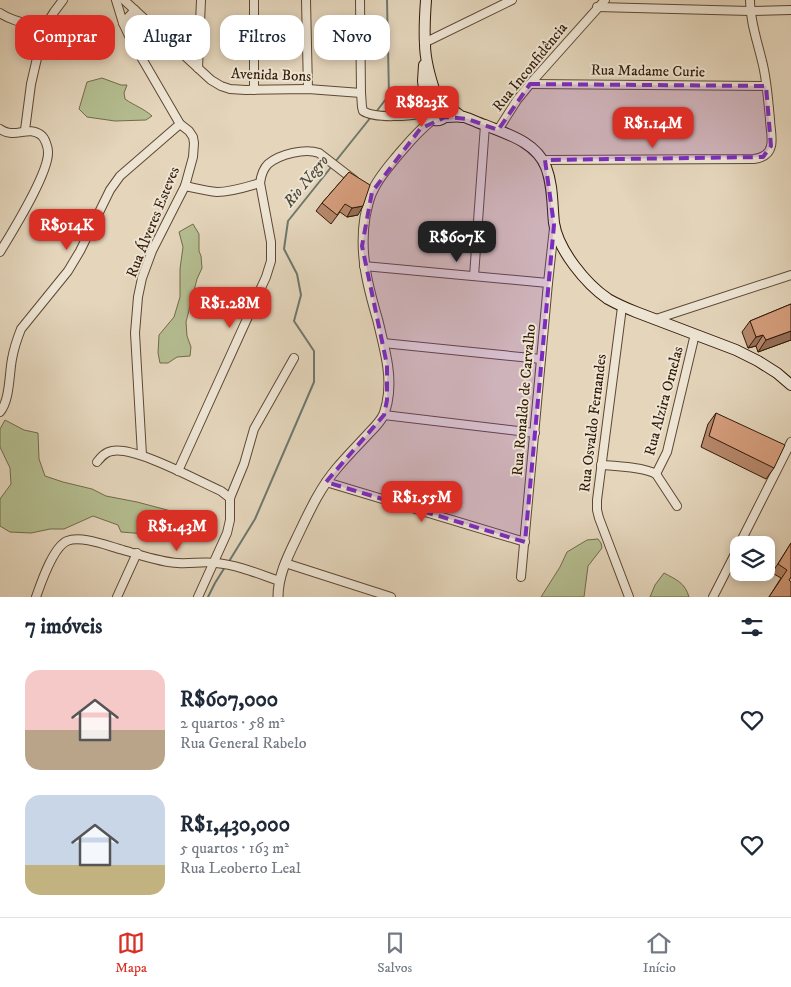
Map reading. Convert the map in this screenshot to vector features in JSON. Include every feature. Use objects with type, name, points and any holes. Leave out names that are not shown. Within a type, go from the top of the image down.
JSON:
[{"type":"main road","points":[[426,0],[424,43],[430,78],[437,98]]},
{"type":"main road","points":[[426,57],[423,68],[423,81],[427,113],[436,121],[445,117],[462,117],[485,125],[530,146],[543,160],[550,183],[554,225],[560,242],[569,258],[596,290],[622,306],[736,350],[777,373],[791,385]]},
{"type":"main road","points":[[427,113],[433,98],[437,98],[443,100],[462,117]]},
{"type":"main road","points":[[445,117],[448,109],[446,104]]},
{"type":"street","points":[[52,15],[63,0]]},
{"type":"street","name":"Rua Álveres Esteves","points":[[116,0],[123,24],[130,38],[180,124],[193,137],[194,143],[193,157],[185,186],[152,251],[142,278],[138,297],[135,333],[142,455]]},
{"type":"street","name":"Avenida Bons","points":[[124,0],[211,80],[220,86],[230,89],[308,89],[361,93]]},
{"type":"street","points":[[198,68],[200,0]]},
{"type":"street","points":[[254,0],[254,90]]},
{"type":"street","points":[[306,0],[308,89]]},
{"type":"street","points":[[360,0],[361,93],[363,111],[369,114],[381,115],[427,113]]},
{"type":"street","points":[[424,43],[512,0]]},
{"type":"street","name":"Rua Inconfidência","points":[[498,130],[517,100],[530,84],[605,0]]},
{"type":"street","points":[[543,160],[754,160],[763,158],[769,152],[771,146],[763,62],[753,27],[750,0]]},
{"type":"street","points":[[597,8],[791,10]]},
{"type":"street","points":[[123,24],[135,10]]},
{"type":"street","points":[[0,13],[15,20]]},
{"type":"street","points":[[25,130],[31,84],[37,60]]},
{"type":"street","name":"Rua Madame Curie","points":[[530,84],[766,86]]},
{"type":"street","points":[[365,188],[386,170],[420,129],[427,113]]},
{"type":"street","points":[[0,412],[7,398],[12,358],[16,339],[21,329],[68,270],[80,251],[110,190],[120,176],[180,124]]},
{"type":"street","points":[[474,276],[485,125]]},
{"type":"street","points":[[0,129],[11,133],[25,130],[41,135],[46,142],[48,152],[46,167],[0,252]]},
{"type":"street","points":[[178,472],[266,277],[270,261],[271,242],[260,183],[261,177],[268,164],[282,157],[305,150],[319,153],[365,188],[366,212],[362,246],[364,266],[387,365],[387,400],[384,415],[318,493],[285,562],[279,581],[278,597]]},
{"type":"street","points":[[185,186],[217,192],[260,183]]},
{"type":"street","name":"Rua Ronaldo de Carvalho","points":[[522,577],[554,225]]},
{"type":"street","points":[[364,266],[548,283]]},
{"type":"street","points":[[656,319],[791,275]]},
{"type":"street","name":"Rua Osvaldo Fernandes","points":[[622,306],[601,465],[597,510],[629,597]]},
{"type":"street","name":"Rua Alzira Ornelas","points":[[656,474],[667,452],[695,334]]},
{"type":"street","points":[[383,343],[541,358]]},
{"type":"street","points":[[198,597],[227,533],[230,520],[230,498],[244,464],[254,429],[294,358]]},
{"type":"street","points":[[384,415],[535,433]]},
{"type":"street","points":[[744,536],[791,442]]},
{"type":"street","points":[[97,462],[107,452],[114,450],[142,455],[230,498]]},
{"type":"street","name":"Rua Alzira Ornelas","points":[[601,465],[644,470],[656,474],[677,506]]},
{"type":"street","points":[[326,482],[525,542]]},
{"type":"street","points":[[36,597],[51,561],[64,542],[71,540],[107,545],[170,562],[192,564],[215,562],[279,581]]},
{"type":"street","points":[[117,597],[137,553]]},
{"type":"street","points":[[285,562],[391,597]]},
{"type":"street","points":[[714,597],[730,564]]},
{"type":"highlighted area","points":[[530,84],[766,86],[771,146],[763,157],[545,160],[554,225],[525,542],[326,482],[384,415],[387,400],[387,365],[362,246],[372,192],[420,129],[445,117],[468,119],[498,130]]},
{"type":"green space","points":[[102,78],[121,85],[127,85],[124,93],[125,99],[152,116],[146,120],[115,121],[87,117],[79,109],[87,82]]},
{"type":"green space","points":[[193,224],[199,234],[202,268],[197,279],[186,322],[187,336],[191,347],[190,356],[177,357],[168,363],[160,363],[158,353],[159,335],[174,317],[180,297],[180,269],[183,247],[179,232]]},
{"type":"green space","points":[[5,420],[24,430],[38,433],[39,459],[45,476],[92,489],[106,496],[171,511],[178,518],[176,534],[121,532],[118,525],[93,516],[64,529],[50,529],[31,533],[10,532],[0,526],[0,499],[11,484],[10,468],[0,447],[0,429]]},
{"type":"green space","points":[[598,539],[602,548],[588,566],[584,597],[541,597],[567,552],[587,540]]},
{"type":"green space","points":[[664,573],[683,585],[689,597],[650,597],[655,585]]},
{"type":"building","points":[[415,96],[423,96],[422,103],[414,104]]},
{"type":"building","points":[[349,172],[370,185],[363,206],[352,208],[345,204],[337,215],[322,203]]},
{"type":"building","points":[[791,304],[791,331],[766,340],[763,335],[756,337],[750,321]]},
{"type":"building","points":[[716,413],[785,445],[774,468],[709,436]]},
{"type":"building","points":[[791,543],[791,577],[789,580],[791,582],[791,597],[769,597],[787,570],[778,564]]},
{"type":"waterway","name":"Rio Negro","points":[[376,112],[389,95],[387,0]]},
{"type":"waterway","name":"Rio Negro","points":[[335,162],[371,117]]},
{"type":"waterway","name":"Rio Negro","points":[[228,563],[255,519],[314,382],[314,351],[294,321],[301,295],[297,274],[284,249],[288,221],[332,166]]},
{"type":"waterway","name":"Rio Negro","points":[[208,597],[225,567]]}]
